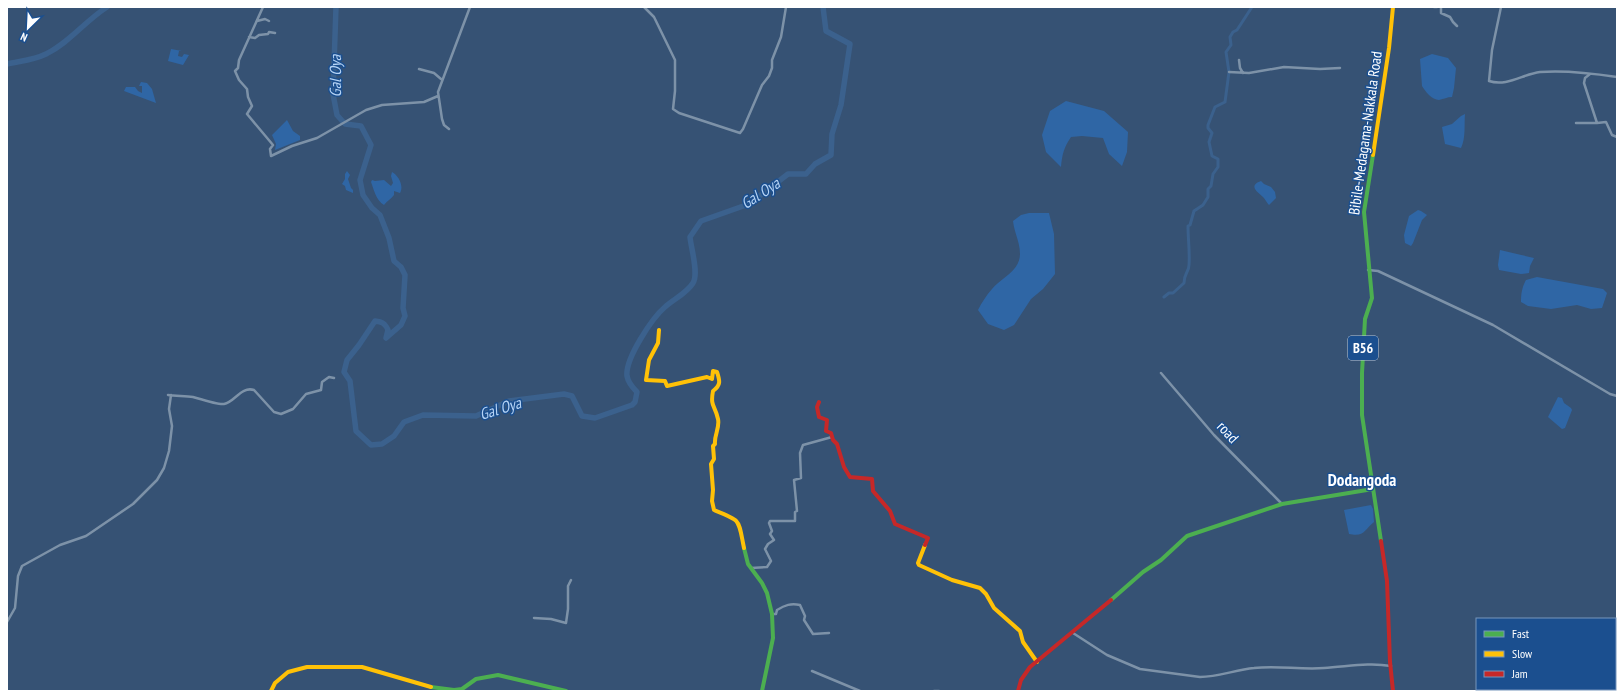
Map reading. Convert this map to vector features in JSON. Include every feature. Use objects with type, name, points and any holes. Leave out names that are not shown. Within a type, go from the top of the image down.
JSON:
[{"type":"main road","name":"Bibile-Medagama-Nakkala Road","points":[[1393,7],[1389,48],[1364,212],[1368,270],[1372,298],[1365,318],[1362,372],[1362,415],[1387,581],[1390,666],[1393,691]]},
{"type":"main road","points":[[659,330],[658,343],[649,360],[646,380],[666,380],[667,386],[707,377],[712,379],[713,371],[717,372],[720,382],[718,387],[713,391],[712,401],[718,419],[718,428],[714,438],[715,444],[713,446],[714,459],[711,464],[713,490],[712,501],[714,510],[736,519],[739,524],[750,569],[762,583],[767,593],[772,614],[773,638],[762,691]]},
{"type":"main road","points":[[819,402],[817,407],[819,417],[827,420],[825,426],[826,431],[831,433],[837,444],[844,467],[850,477],[872,479],[873,491],[881,502],[890,510],[895,524],[928,538],[918,563],[919,565],[952,580],[980,588],[986,594],[994,608],[1020,631],[1023,642],[1037,662]]},
{"type":"main road","points":[[1018,691],[1021,678],[1028,668],[1073,633],[1144,572],[1161,560],[1183,538],[1282,504],[1373,489]]},
{"type":"main road","points":[[271,691],[275,683],[288,672],[307,667],[362,667],[433,688],[454,690],[462,689],[476,679],[498,675],[566,691]]},
{"type":"street","points":[[263,7],[239,60],[238,68],[235,71],[239,80],[247,89],[248,97],[251,102],[252,106],[247,114],[273,145],[270,149],[271,156],[292,146],[317,138],[366,110],[382,106],[424,102],[438,96]]},
{"type":"street","points":[[449,129],[444,125],[438,92],[463,29],[470,7]]},
{"type":"street","points":[[644,7],[654,17],[675,60],[673,109],[679,113],[740,132],[742,131],[762,85],[769,76],[772,68],[772,60],[781,37],[786,7]]},
{"type":"street","points":[[1441,7],[1441,13],[1450,17],[1457,26]]},
{"type":"street","points":[[1501,7],[1492,50],[1489,81],[1506,82],[1538,72],[1578,72],[1617,77]]},
{"type":"street","points":[[257,21],[265,19],[269,21]]},
{"type":"street","points":[[249,37],[255,38],[259,35],[268,34],[269,32],[275,33]]},
{"type":"street","points":[[1239,60],[1240,68],[1244,73]]},
{"type":"street","points":[[1229,72],[1257,72],[1279,68],[1340,68]]},
{"type":"street","points":[[419,69],[434,73],[442,80]]},
{"type":"street","points":[[1590,73],[1585,78],[1584,83],[1597,123]]},
{"type":"street","points":[[1576,124],[1606,122],[1612,135],[1617,137]]},
{"type":"street","points":[[1368,270],[1378,271],[1493,325],[1610,394],[1617,396]]},
{"type":"street","name":"road","points":[[1161,373],[1214,435],[1282,504]]},
{"type":"street","points":[[7,622],[16,608],[18,576],[22,566],[60,545],[86,536],[133,504],[157,480],[164,468],[172,426],[169,409],[169,395],[192,397],[220,404],[226,404],[241,392],[250,389],[254,390],[274,412],[281,414],[293,409],[306,394],[321,390],[322,382],[329,377],[334,378]]},
{"type":"street","points":[[750,569],[767,566],[770,561],[765,549],[768,544],[774,540],[770,534],[772,531],[769,523],[770,521],[795,521],[795,512],[797,511],[794,480],[801,478],[800,453],[803,445],[832,437]]},
{"type":"street","points":[[534,618],[551,619],[566,623],[568,609],[568,586],[571,580]]},
{"type":"street","points":[[772,614],[776,614],[777,610],[792,603],[800,605],[805,616],[804,620],[812,634],[829,633]]},
{"type":"street","points":[[1073,633],[1107,655],[1140,669],[1200,677],[1210,677],[1239,670],[1271,666],[1323,668],[1354,665],[1390,666]]},
{"type":"street","points":[[812,671],[860,691]]},
{"type":"street","points":[[934,691],[939,691]]},
{"type":"shaded area","points":[[171,49],[182,51],[179,51],[178,56],[182,57],[184,54],[189,55],[183,65],[168,61]]},
{"type":"shaded area","points":[[1432,54],[1448,58],[1456,68],[1452,97],[1436,100],[1429,95],[1422,86],[1420,59]]},
{"type":"shaded area","points":[[141,82],[147,83],[152,89],[156,103],[124,91],[126,87],[135,87],[142,93],[142,86],[139,86]]},
{"type":"shaded area","points":[[1066,101],[1104,111],[1128,132],[1127,152],[1122,166],[1109,154],[1103,138],[1082,136],[1071,137],[1064,151],[1061,167],[1046,152],[1042,135],[1050,111]]},
{"type":"shaded area","points":[[1465,114],[1464,136],[1461,148],[1445,144],[1442,127],[1452,124]]},
{"type":"shaded area","points":[[287,120],[293,131],[300,136],[300,140],[275,150],[276,144],[272,135]]},
{"type":"shaded area","points":[[347,171],[350,175],[348,179],[353,193],[346,190],[345,186],[342,184]]},
{"type":"shaded area","points":[[392,172],[400,181],[401,190],[400,193],[394,191],[394,195],[384,205],[377,198],[371,182],[372,180],[384,180],[391,186],[393,183],[391,176]]},
{"type":"shaded area","points":[[1261,181],[1271,187],[1275,192],[1276,198],[1269,205],[1254,187]]},
{"type":"shaded area","points":[[1418,210],[1427,215],[1422,220],[1411,246],[1405,243],[1404,235],[1409,216]]},
{"type":"shaded area","points":[[1029,213],[1049,213],[1054,234],[1055,274],[1043,289],[1031,299],[1014,325],[1004,330],[988,324],[978,310],[992,289],[1014,270],[1017,265],[1020,250],[1013,221],[1021,215]]},
{"type":"shaded area","points":[[1500,250],[1534,258],[1530,266],[1529,273],[1521,274],[1499,270],[1498,265]]},
{"type":"shaded area","points":[[1537,277],[1603,289],[1607,293],[1602,308],[1591,309],[1577,305],[1551,309],[1528,306],[1521,302],[1523,288],[1526,280]]},
{"type":"shaded area","points":[[1558,397],[1562,398],[1564,403],[1572,410],[1565,428],[1562,429],[1548,417]]},
{"type":"shaded area","points":[[1371,505],[1373,509],[1374,522],[1361,534],[1349,534],[1344,510]]},
{"type":"waterway","name":"Gal Oya","points":[[7,64],[37,58],[46,54],[70,38],[107,7]]},
{"type":"waterway","name":"Gal Oya","points":[[336,7],[333,94],[337,115],[345,124],[361,126],[371,145],[360,180],[363,195],[372,208],[380,215],[389,238],[394,261],[401,267],[405,275],[403,308],[405,316],[401,325],[386,338],[388,330],[386,326],[381,322],[375,321],[347,360],[344,372],[350,381],[356,431],[371,445],[382,444],[394,436],[404,422],[423,415],[476,416],[509,401],[564,394],[572,396],[582,416],[595,418],[632,405],[635,402],[637,392],[632,387],[627,376],[630,360],[640,339],[653,320],[665,307],[684,293],[693,283],[695,279],[695,267],[690,237],[701,221],[749,204],[788,174],[806,174],[815,164],[831,155],[832,134],[841,105],[850,44],[826,31],[823,7]]},
{"type":"waterway","points":[[1164,297],[1169,293],[1173,293],[1184,283],[1189,265],[1188,226],[1190,225],[1194,211],[1203,205],[1208,197],[1208,189],[1211,186],[1213,174],[1218,167],[1218,159],[1212,156],[1209,142],[1212,133],[1208,128],[1208,125],[1215,107],[1225,102],[1229,72],[1226,52],[1231,45],[1230,37],[1233,32],[1237,30],[1252,7]]},
{"type":"traffic: fast","points":[[1373,155],[1364,212],[1372,298],[1365,319],[1362,373],[1362,415],[1381,541]]},
{"type":"traffic: fast","points":[[1111,600],[1143,572],[1161,560],[1187,536],[1282,504],[1373,489]]},
{"type":"traffic: fast","points":[[744,548],[748,564],[762,583],[767,593],[772,614],[773,638],[762,691]]},
{"type":"traffic: fast","points":[[431,687],[454,690],[462,689],[476,679],[498,675],[566,691]]},
{"type":"traffic: slow","points":[[1373,155],[1389,48],[1393,7]]},
{"type":"traffic: slow","points":[[659,330],[658,343],[649,360],[646,380],[665,381],[667,386],[707,377],[712,379],[713,371],[717,372],[719,383],[713,391],[712,396],[712,403],[717,414],[718,422],[715,444],[713,446],[714,459],[711,464],[713,490],[712,501],[714,510],[730,516],[737,522],[741,531],[744,548]]},
{"type":"traffic: slow","points":[[925,545],[918,563],[919,565],[952,580],[980,588],[986,594],[994,608],[1020,631],[1023,642],[1037,662]]},
{"type":"traffic: slow","points":[[271,691],[275,683],[288,672],[307,667],[362,667],[431,687]]},
{"type":"traffic: jam","points":[[819,402],[817,407],[819,417],[827,420],[826,431],[831,433],[833,440],[837,444],[844,467],[850,477],[872,479],[873,491],[890,511],[895,524],[928,538],[925,545]]},
{"type":"traffic: jam","points":[[1381,541],[1387,581],[1390,662],[1393,691]]},
{"type":"traffic: jam","points":[[1018,691],[1021,680],[1030,667],[1111,600]]},
{"type":"district","name":"Dodangoda","points":[[1362,480]]}]
